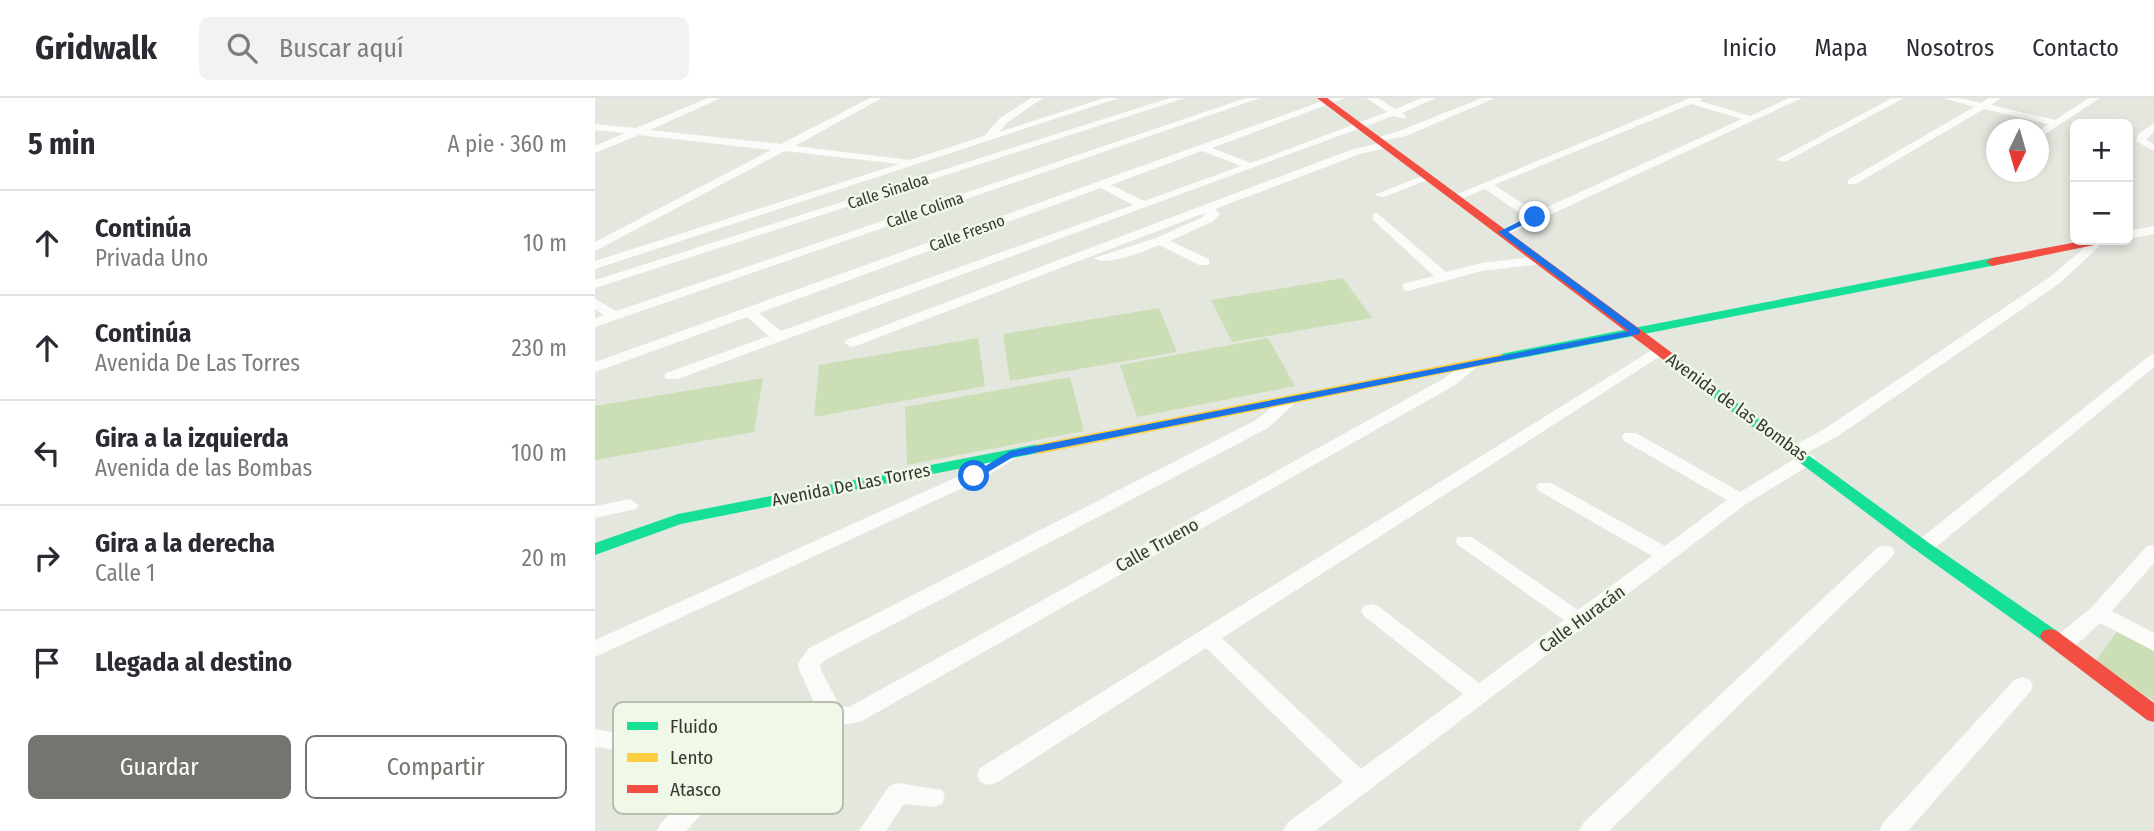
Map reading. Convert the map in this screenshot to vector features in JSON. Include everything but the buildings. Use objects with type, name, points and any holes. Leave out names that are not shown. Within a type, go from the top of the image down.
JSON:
[{"type":"street","points":[[595,150],[716,98]]},
{"type":"street","points":[[595,247],[877,98]]},
{"type":"street","points":[[987,137],[1005,120],[1038,98]]},
{"type":"street","points":[[595,265],[1114,98]]},
{"type":"street","name":"Calle Sinaloa","points":[[595,284],[1180,98]]},
{"type":"street","name":"Calle Colima","points":[[595,323],[1255,98]]},
{"type":"street","points":[[1371,98],[1407,122]]},
{"type":"street","points":[[672,376],[1431,98]]},
{"type":"street","points":[[851,343],[1382,142],[1490,98]]},
{"type":"street","points":[[1502,232],[1797,98]]},
{"type":"street","points":[[1781,160],[1899,98]]},
{"type":"street","points":[[1948,98],[2056,123]]},
{"type":"street","points":[[1851,182],[1996,98]]},
{"type":"street","points":[[2049,128],[2095,98]]},
{"type":"street","name":"Avenida de las Bombas","points":[[1330,100],[1359,126],[1923,547],[2062,644],[2154,714]]},
{"type":"street","name":"Calle Fresno","points":[[595,366],[1330,100]]},
{"type":"street","points":[[1456,197],[1694,100],[1751,119]]},
{"type":"street","points":[[2154,126],[2142,136],[2141,141],[2154,148]]},
{"type":"street","points":[[595,127],[986,172]]},
{"type":"street","points":[[1203,148],[1250,166]]},
{"type":"street","points":[[999,173],[1025,176]]},
{"type":"street","points":[[1380,195],[1429,177]]},
{"type":"street","points":[[1101,184],[1143,205]]},
{"type":"street","points":[[1486,185],[1535,217]]},
{"type":"street","points":[[1085,254],[1112,257],[1160,241],[1213,218],[1214,214],[1207,208]]},
{"type":"street","points":[[1377,217],[1442,276]]},
{"type":"street","points":[[2133,234],[2154,230]]},
{"type":"street","points":[[1160,241],[1204,262]]},
{"type":"street","name":"Avenida De Las Torres","points":[[595,549],[644,529],[678,519],[1470,366],[2077,245]]},
{"type":"street","name":"Calle Huracán","points":[[1296,831],[1358,782],[1580,621],[1832,432],[2055,280],[2096,245]]},
{"type":"street","points":[[1408,287],[1481,267],[1540,260]]},
{"type":"street","points":[[595,303],[614,316]]},
{"type":"street","points":[[748,311],[778,336]]},
{"type":"street","points":[[989,775],[1660,350]]},
{"type":"street","points":[[1923,547],[2154,359]]},
{"type":"street","name":"Calle Trueno","points":[[843,717],[855,715],[1400,410],[1449,382],[1470,366]]},
{"type":"street","name":"Calle Trueno","points":[[827,702],[810,670],[809,663],[817,654],[1262,424],[1289,401]]},
{"type":"street","points":[[1630,437],[1740,500]]},
{"type":"street","points":[[595,649],[974,476],[1010,454]]},
{"type":"street","points":[[1545,487],[1668,556]]},
{"type":"street","points":[[595,512],[630,505]]},
{"type":"street","points":[[1465,541],[1580,621]]},
{"type":"street","points":[[2062,644],[2098,613],[2154,551]]},
{"type":"street","points":[[1592,831],[1885,552]]},
{"type":"street","points":[[1371,611],[1478,694]]},
{"type":"street","points":[[2098,613],[2154,643]]},
{"type":"street","points":[[1209,638],[1358,782]]},
{"type":"street","points":[[1892,831],[2022,685]]},
{"type":"street","points":[[872,831],[898,793],[933,797]]},
{"type":"street","points":[[670,831],[686,814]]},
{"type":"green space","points":[[1343,278],[1372,318],[1232,342],[1211,300]]},
{"type":"green space","points":[[1159,308],[1177,352],[1010,381],[1003,334]]},
{"type":"green space","points":[[978,338],[985,386],[814,417],[819,365]]},
{"type":"green space","points":[[1268,338],[1295,386],[1137,417],[1120,365]]},
{"type":"green space","points":[[1070,377],[1084,431],[907,465],[905,407]]},
{"type":"green space","points":[[763,378],[754,432],[595,460],[595,406]]},
{"type":"green space","points":[[2121,626],[2154,642],[2154,701],[2096,661]]},
{"type":"traffic: fast","points":[[1501,358],[1992,262]]},
{"type":"traffic: fast","points":[[1678,364],[1923,547],[2050,636]]},
{"type":"traffic: fast","points":[[595,549],[678,519],[1038,449]]},
{"type":"traffic: slow","points":[[1038,449],[1501,358]]},
{"type":"traffic: jam","points":[[1321,98],[1678,364]]},
{"type":"traffic: jam","points":[[1992,262],[2079,245]]},
{"type":"traffic: jam","points":[[2050,636],[2154,714]]},
{"type":"route","points":[[974,476],[1010,454],[1637,332],[1502,232],[1535,217]]}]
